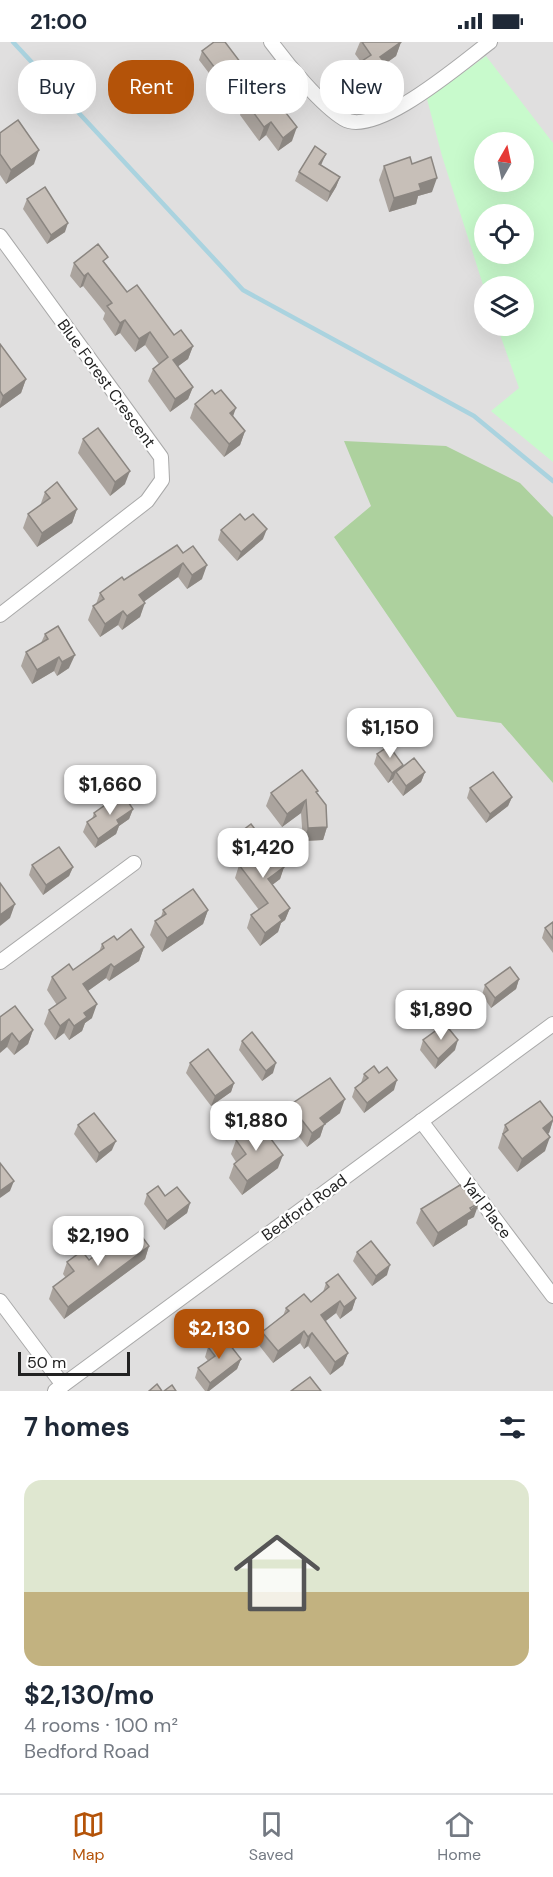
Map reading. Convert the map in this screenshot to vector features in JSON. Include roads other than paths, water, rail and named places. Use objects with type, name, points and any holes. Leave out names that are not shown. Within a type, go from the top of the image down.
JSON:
[{"type":"street","points":[[270,42],[294,72],[345,120],[363,122],[396,110],[490,42]]},
{"type":"street","name":"Blue Forest Crescent","points":[[0,236],[161,458],[162,480],[147,501],[0,615]]},
{"type":"street","points":[[0,962],[134,863]]},
{"type":"street","name":"Bedford Road","points":[[59,1388],[553,1024]]},
{"type":"street","name":"Yarl Place","points":[[421,1121],[553,1296]]},
{"type":"street","points":[[0,1301],[59,1388]]},
{"type":"waterway","points":[[13,42],[243,290],[474,416],[553,481]]}]
